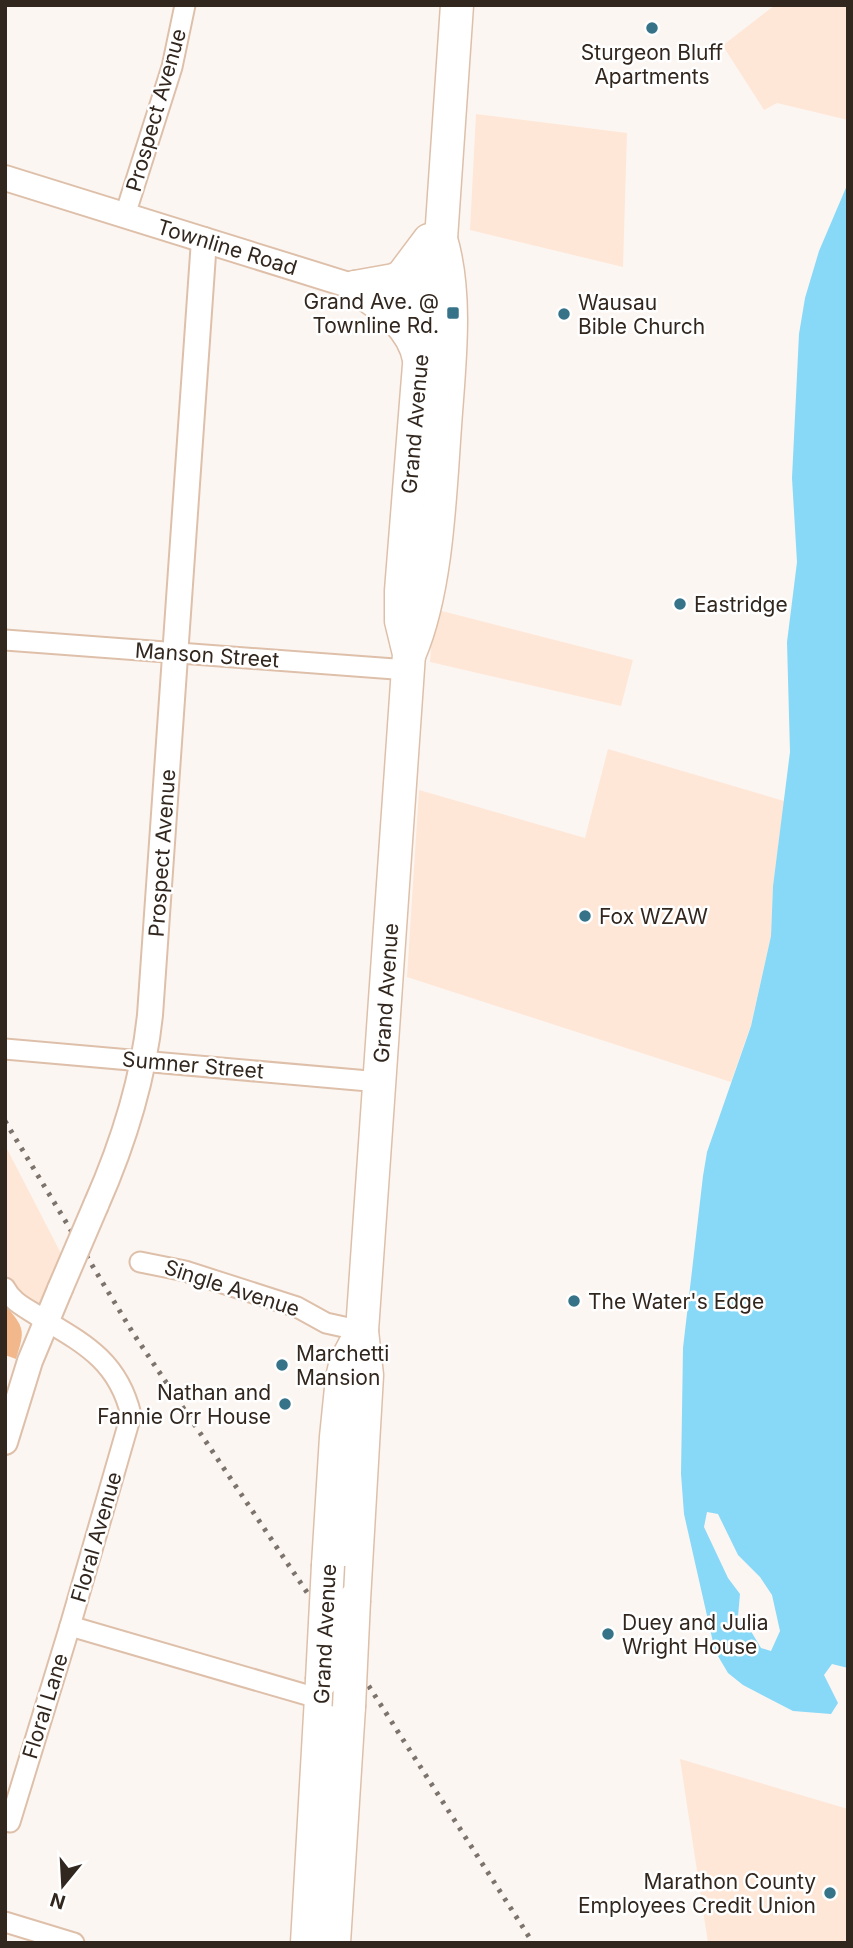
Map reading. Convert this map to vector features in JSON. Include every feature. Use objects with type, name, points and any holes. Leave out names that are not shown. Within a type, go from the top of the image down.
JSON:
[{"type":"main road","name":"Grand Avenue","points":[[409,662],[401,621],[400,598],[420,361],[437,309],[447,265],[442,231],[457,5]]},
{"type":"main road","points":[[355,287],[402,276],[442,231]]},
{"type":"main road","points":[[355,287],[402,324],[414,341],[420,361]]},
{"type":"main road","name":"Grand Avenue","points":[[307,1943],[331,1696],[354,1600],[368,1374],[362,1331],[409,662],[423,614],[435,536],[447,394],[437,309]]},
{"type":"main road","name":"Grand Avenue","points":[[334,1943],[328,1565],[342,1378],[346,1362],[362,1331]]},
{"type":"street","name":"Prospect Avenue","points":[[125,215],[172,68],[185,5]]},
{"type":"street","name":"Townline Road","points":[[5,178],[355,287],[437,309]]},
{"type":"street","name":"Prospect Avenue","points":[[5,1442],[30,1361],[124,1134],[143,1061],[151,1001],[204,240]]},
{"type":"street","name":"Manson Street","points":[[5,640],[175,653],[409,662]]},
{"type":"street","name":"Sumner Street","points":[[5,1049],[380,1082]]},
{"type":"street","name":"Single Avenue","points":[[140,1262],[205,1278],[297,1307],[326,1323],[362,1331]]},
{"type":"street","points":[[5,1288],[17,1302],[47,1321]]},
{"type":"street","name":"Floral Avenue","points":[[47,1321],[102,1358],[126,1396],[131,1415],[70,1626],[331,1696]]},
{"type":"street","name":"Floral Lane","points":[[5,1820],[10,1822],[70,1626]]},
{"type":"street","points":[[5,1922],[74,1943]]},
{"type":"shaded area","points":[[775,5],[848,5],[848,120],[777,103],[764,110],[722,46]]},
{"type":"shaded area","points":[[476,114],[627,133],[623,267],[470,230]]},
{"type":"shaded area","points":[[434,609],[633,660],[621,706],[430,662]]},
{"type":"shaded area","points":[[608,749],[784,801],[773,886],[771,936],[751,1025],[731,1082],[407,977],[419,790],[585,838]]},
{"type":"shaded area","points":[[5,1145],[69,1269],[47,1321],[5,1288]]},
{"type":"shaded area","points":[[5,1305],[20,1325],[22,1335],[16,1359],[5,1355]]},
{"type":"shaded area","points":[[680,1759],[848,1809],[848,1943],[708,1943]]},
{"type":"water","points":[[848,183],[848,1668],[832,1664],[824,1675],[838,1703],[831,1714],[793,1711],[743,1685],[728,1673],[715,1651],[684,1514],[681,1474],[683,1348],[707,1152],[751,1026],[771,936],[773,886],[790,752],[787,642],[797,562],[792,478],[799,334],[805,298],[819,251]],"holes":[[[707,1512],[718,1514],[738,1555],[760,1577],[772,1595],[780,1631],[771,1651],[761,1648],[738,1616],[740,1594],[728,1578],[704,1527]]]},
{"type":"railway","points":[[5,1121],[133,1333],[347,1652],[533,1943]]},
{"type":"place","name":"Sturgeon Bluff Apartments","points":[[652,28]]},
{"type":"place","name":"Grand Ave. @ Townline Rd.","points":[[453,313]]},
{"type":"place","name":"Wausau Bible Church","points":[[564,314]]},
{"type":"place","name":"Eastridge","points":[[680,604]]},
{"type":"place","name":"Fox WZAW","points":[[585,916]]},
{"type":"place","name":"The Water's Edge","points":[[574,1301]]},
{"type":"place","name":"Marchetti Mansion","points":[[282,1365]]},
{"type":"place","name":"Nathan and Fannie Orr House","points":[[285,1404]]},
{"type":"place","name":"Duey and Julia Wright House","points":[[608,1634]]},
{"type":"place","name":"Marathon County Employees Credit Union","points":[[830,1893]]}]
